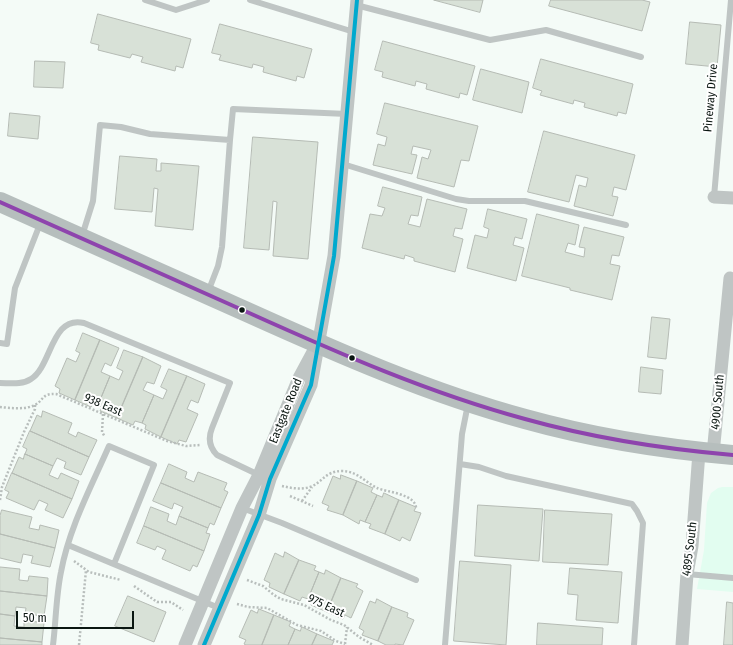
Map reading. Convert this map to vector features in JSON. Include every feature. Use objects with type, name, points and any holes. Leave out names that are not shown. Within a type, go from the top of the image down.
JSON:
[{"type":"main road","points":[[0,202],[318,343],[422,386],[468,402],[524,419],[581,433],[634,443],[706,453],[733,455]]},
{"type":"street","name":"Eastgate Road","points":[[204,645],[259,515],[270,480],[311,385],[334,256],[356,3]]},
{"type":"street","points":[[714,197],[733,198]]},
{"type":"street","name":"4900 South","points":[[706,453],[730,278]]},
{"type":"street","name":"4895 South","points":[[682,645],[687,574],[706,453]]},
{"type":"street","name":"Eastgate Road","points":[[185,645],[242,508],[270,480]]},
{"type":"lane","points":[[145,0],[176,10],[207,0]]},
{"type":"lane","points":[[250,0],[354,32]]},
{"type":"lane","name":"Pineway Drive","points":[[714,197],[731,0]]},
{"type":"lane","points":[[356,3],[490,40],[546,30],[640,57]]},
{"type":"lane","points":[[207,294],[218,266],[222,247],[233,109],[347,114]]},
{"type":"lane","points":[[82,238],[93,201],[100,125],[121,127],[150,134],[230,140]]},
{"type":"lane","points":[[342,164],[456,199],[469,201],[525,201],[626,225]]},
{"type":"lane","points":[[0,343],[7,344],[15,288],[41,220]]},
{"type":"lane","points":[[0,383],[19,383],[31,379],[39,370],[63,328],[73,322],[84,323],[230,383],[210,433],[213,451],[217,455],[270,480]]},
{"type":"lane","points":[[445,645],[462,434],[468,402]]},
{"type":"lane","points":[[53,645],[61,572],[68,545],[74,525],[109,446],[154,465],[114,564]]},
{"type":"lane","points":[[460,464],[479,467],[506,476],[632,504],[643,523],[634,645]]},
{"type":"lane","points":[[242,508],[282,523],[416,580]]},
{"type":"lane","points":[[68,545],[219,608]]},
{"type":"lane","points":[[687,574],[733,578]]},
{"type":"path","name":"938 East","points":[[0,406],[25,407],[35,404],[47,394],[56,394],[152,436],[186,446],[201,445]]},
{"type":"path","points":[[0,500],[2,487],[24,432],[35,410],[35,404]]},
{"type":"path","points":[[102,432],[103,414]]},
{"type":"path","points":[[302,501],[312,487],[326,475],[348,472],[356,474],[378,488],[398,493],[408,498],[416,505],[416,508]]},
{"type":"path","points":[[270,480],[299,488],[312,487]]},
{"type":"path","points":[[290,496],[313,506]]},
{"type":"path","points":[[77,563],[86,570],[122,580]]},
{"type":"path","points":[[79,645],[86,570]]},
{"type":"path","name":"975 East","points":[[247,580],[263,586],[281,599],[304,605],[324,617],[347,627],[373,645]]},
{"type":"path","points":[[128,582],[157,602],[171,602],[183,610]]},
{"type":"path","name":"975 East","points":[[236,604],[248,607],[267,608],[297,625],[321,631],[336,641],[345,644]]},
{"type":"path","points":[[345,644],[347,627]]},
{"type":"shaded area","points":[[722,487],[733,487],[733,592],[697,589],[704,550],[707,503],[711,493]]},
{"type":"building","points":[[434,0],[483,0],[480,12]]},
{"type":"building","points":[[551,0],[642,0],[650,2],[642,31],[549,6]]},
{"type":"building","points":[[98,14],[191,39],[183,68],[176,66],[175,71],[141,62],[143,57],[132,54],[130,58],[98,50],[99,45],[91,43]]},
{"type":"building","points":[[690,22],[721,25],[717,67],[686,64]]},
{"type":"building","points":[[220,24],[312,49],[304,78],[297,76],[296,81],[263,72],[264,67],[253,64],[252,68],[219,60],[221,55],[212,53]]},
{"type":"building","points":[[383,41],[475,66],[467,95],[460,93],[459,98],[426,89],[427,84],[416,81],[415,86],[382,77],[383,72],[375,70]]},
{"type":"building","points":[[541,59],[633,84],[626,114],[618,112],[617,116],[584,107],[585,103],[574,100],[573,104],[540,95],[542,91],[533,88]]},
{"type":"building","points":[[35,61],[65,62],[63,88],[34,87]]},
{"type":"building","points":[[481,69],[529,82],[522,113],[473,100]]},
{"type":"building","points":[[385,103],[478,126],[469,161],[461,160],[454,187],[417,178],[422,157],[428,159],[431,150],[413,146],[411,154],[417,155],[412,174],[373,165],[378,144],[385,146],[387,137],[377,134]]},
{"type":"building","points":[[10,113],[40,116],[38,139],[8,136]]},
{"type":"building","points":[[544,131],[635,155],[626,190],[614,187],[612,196],[618,197],[613,216],[574,206],[579,185],[586,187],[588,178],[576,175],[569,202],[528,192]]},
{"type":"building","points":[[253,137],[318,142],[308,259],[273,256],[277,202],[273,201],[269,250],[244,248]]},
{"type":"building","points":[[120,156],[157,159],[156,171],[161,171],[161,163],[199,166],[193,230],[155,226],[158,189],[154,188],[152,212],[115,209]]},
{"type":"building","points":[[383,187],[422,197],[418,216],[411,215],[408,224],[420,227],[427,199],[467,209],[462,229],[455,228],[453,236],[463,239],[455,272],[414,261],[414,258],[405,255],[404,259],[362,248],[370,214],[382,216],[385,208],[378,206]]},
{"type":"building","points":[[488,209],[527,219],[522,239],[515,237],[513,245],[524,248],[516,281],[467,268],[475,235],[487,238],[489,229],[484,227]]},
{"type":"building","points":[[537,214],[579,225],[575,245],[568,243],[565,252],[584,257],[585,248],[579,247],[584,227],[624,237],[619,256],[612,255],[610,264],[620,266],[612,300],[522,276]]},
{"type":"building","points":[[652,317],[670,319],[666,359],[648,357]]},
{"type":"building","points":[[83,333],[100,340],[75,400],[59,393],[60,389],[55,386],[67,358],[76,362],[80,353],[76,351]]},
{"type":"building","points":[[100,340],[119,348],[111,366],[105,363],[101,372],[110,376],[98,405],[93,403],[91,407],[75,400]]},
{"type":"building","points":[[124,350],[143,357],[117,418],[100,411],[102,407],[98,405],[110,376],[119,380],[123,371],[117,368]]},
{"type":"building","points":[[143,357],[161,366],[154,384],[147,382],[143,390],[154,395],[142,423],[135,421],[133,425],[117,418]]},
{"type":"building","points":[[641,367],[663,370],[661,394],[639,392]]},
{"type":"building","points":[[169,369],[187,376],[161,437],[145,429],[146,425],[142,423],[154,395],[163,399],[167,390],[161,387]]},
{"type":"building","points":[[187,376],[205,384],[198,403],[191,400],[187,409],[198,414],[186,442],[179,440],[177,444],[161,437]]},
{"type":"building","points":[[43,411],[72,423],[68,433],[76,437],[78,432],[97,440],[89,457],[30,431],[37,415],[41,417]]},
{"type":"building","points":[[30,431],[89,457],[81,475],[64,468],[66,462],[57,458],[53,466],[25,454],[27,449],[23,447]]},
{"type":"building","points":[[25,454],[53,466],[49,475],[58,479],[61,473],[79,481],[72,499],[12,473],[19,457],[23,459]]},
{"type":"building","points":[[169,464],[187,472],[185,478],[194,482],[198,472],[227,483],[224,490],[228,492],[221,508],[161,483]]},
{"type":"building","points":[[12,473],[72,499],[63,518],[45,510],[48,504],[39,500],[34,510],[6,498],[9,492],[5,490]]},
{"type":"building","points":[[341,475],[357,481],[343,515],[327,510],[329,506],[322,503],[333,476],[340,479]]},
{"type":"building","points":[[357,481],[373,488],[371,492],[377,495],[365,522],[360,520],[359,524],[343,515]]},
{"type":"building","points":[[161,483],[221,508],[214,525],[210,523],[208,528],[179,516],[183,507],[174,503],[172,509],[153,501]]},
{"type":"building","points":[[384,493],[399,500],[385,534],[369,528],[371,524],[365,522],[377,495],[382,497]]},
{"type":"building","points":[[399,500],[416,507],[414,511],[421,513],[410,541],[402,537],[400,541],[385,534]]},
{"type":"building","points":[[478,505],[543,509],[539,561],[475,556]]},
{"type":"building","points":[[151,507],[169,514],[167,521],[176,525],[179,516],[208,528],[206,533],[210,534],[204,551],[144,526]]},
{"type":"building","points":[[2,510],[32,517],[29,528],[39,530],[40,525],[59,530],[55,548],[0,534],[0,516]]},
{"type":"building","points":[[545,510],[612,514],[608,565],[543,562]]},
{"type":"building","points":[[144,526],[204,551],[197,567],[193,565],[190,571],[162,559],[166,550],[157,546],[155,550],[137,543]]},
{"type":"building","points":[[0,534],[55,548],[50,567],[31,563],[33,556],[23,554],[21,563],[0,558]]},
{"type":"building","points":[[285,552],[299,560],[284,594],[269,587],[270,583],[264,580],[275,553],[283,557]]},
{"type":"building","points":[[299,560],[316,566],[314,570],[319,572],[308,599],[302,597],[300,601],[284,594]]},
{"type":"building","points":[[460,561],[511,565],[506,645],[454,641]]},
{"type":"building","points":[[0,567],[20,569],[19,580],[28,581],[29,576],[48,578],[47,596],[0,591]]},
{"type":"building","points":[[570,568],[622,572],[618,623],[576,620],[578,595],[568,594]]},
{"type":"building","points":[[326,570],[341,578],[327,612],[311,605],[313,601],[308,599],[319,572],[324,574]]},
{"type":"building","points":[[341,578],[358,584],[356,587],[363,591],[351,618],[345,615],[343,619],[327,612]]},
{"type":"building","points":[[0,591],[47,596],[44,616],[25,614],[26,608],[16,607],[15,616],[0,614]]},
{"type":"building","points":[[128,596],[166,612],[154,642],[115,626]]},
{"type":"building","points":[[377,599],[392,607],[378,641],[362,635],[364,631],[359,628],[370,601],[375,603]]},
{"type":"building","points":[[727,602],[733,603],[733,645],[724,645]]},
{"type":"building","points":[[392,607],[408,613],[407,617],[414,620],[403,645],[386,645],[378,641]]},
{"type":"building","points":[[259,609],[274,615],[262,645],[246,645],[244,644],[246,640],[239,637],[251,610],[257,613]]},
{"type":"building","points":[[0,614],[15,616],[14,626],[24,627],[24,620],[44,623],[42,642],[0,638]]},
{"type":"building","points":[[274,615],[291,622],[289,626],[295,629],[288,645],[262,645]]},
{"type":"building","points":[[538,623],[603,628],[602,645],[537,645]]},
{"type":"building","points":[[302,627],[317,634],[312,645],[288,645],[295,629],[300,631]]},
{"type":"building","points":[[317,634],[334,641],[332,645],[312,645]]},
{"type":"building","points":[[0,638],[42,642],[42,645],[0,645]]},
{"type":"transit line","points":[[204,645],[259,515],[270,479],[311,385],[334,256],[357,0]]},
{"type":"transit line","points":[[0,202],[315,342],[419,385],[489,409],[576,432],[681,450],[733,455]]}]
